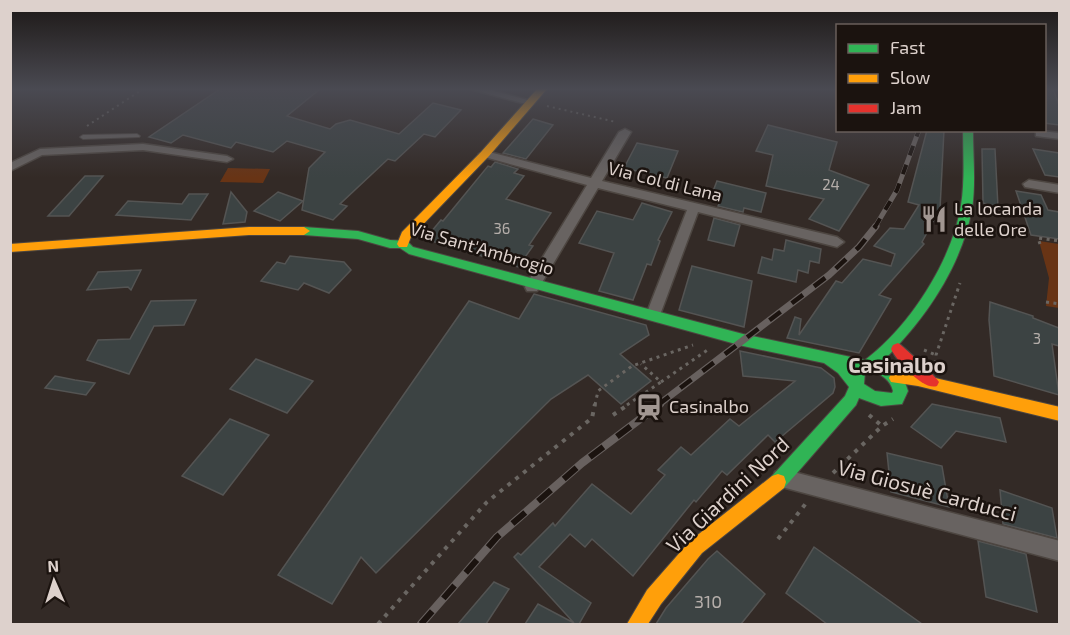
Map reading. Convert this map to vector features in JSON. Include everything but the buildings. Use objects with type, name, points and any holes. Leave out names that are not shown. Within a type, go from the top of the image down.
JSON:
[{"type":"street","points":[[403,243],[406,235],[485,154],[516,119]]},
{"type":"street","points":[[533,285],[626,132]]},
{"type":"street","name":"Via Giardini Nord","points":[[637,624],[654,597],[696,547],[782,478],[828,428],[851,400],[857,386],[854,381],[856,370],[868,365],[888,351],[902,334],[946,268],[964,219],[969,173],[968,132]]},
{"type":"street","points":[[1040,134],[1059,136]]},
{"type":"street","points":[[10,168],[40,152],[143,147],[227,159]]},
{"type":"street","name":"Via Col di Lana","points":[[485,154],[837,242]]},
{"type":"street","points":[[1029,184],[1059,189]]},
{"type":"street","points":[[653,315],[694,207]]},
{"type":"street","name":"Via Sant'Ambrogio","points":[[10,249],[260,231],[312,231],[358,235],[390,244],[403,243],[409,250],[723,334],[829,359],[868,365]]},
{"type":"street","name":"Via Giardini Nord","points":[[828,428],[861,408],[879,402],[892,402],[900,396],[897,382],[898,349],[902,334]]},
{"type":"street","points":[[898,349],[912,366],[935,384]]},
{"type":"street","name":"Via Sant'Ambrogio","points":[[829,359],[843,369],[857,386]]},
{"type":"street","points":[[868,365],[884,369],[897,382],[911,386],[935,384],[1059,414]]},
{"type":"street","points":[[857,386],[866,396],[879,402]]},
{"type":"street","name":"Via Giosuè Carducci","points":[[782,478],[1059,551]]},
{"type":"lane","points":[[83,137],[137,136]]},
{"type":"lane","points":[[95,150],[104,137]]},
{"type":"path","points":[[78,130],[96,119]]},
{"type":"path","points":[[601,119],[628,125],[626,132]]},
{"type":"path","points":[[1040,244],[1038,238],[1059,241]]},
{"type":"path","points":[[936,369],[936,355],[962,274]]},
{"type":"path","points":[[1046,302],[1059,304]]},
{"type":"path","points":[[378,624],[487,502],[592,418],[598,391],[632,366],[723,334]]},
{"type":"path","points":[[613,415],[661,382],[723,334]]},
{"type":"path","points":[[641,364],[661,382]]},
{"type":"path","points":[[778,539],[819,486],[882,426],[900,415]]},
{"type":"shaded area","points":[[228,168],[270,169],[263,183],[220,182]]},
{"type":"shaded area","points":[[1039,241],[1059,244],[1059,308],[1046,306],[1049,278]]},
{"type":"railway","points":[[875,227],[897,190],[918,132]]},
{"type":"railway","points":[[658,405],[829,275],[859,247],[876,226]]},
{"type":"railway","points":[[421,624],[497,537],[582,463],[660,404]]},
{"type":"traffic: fast","points":[[870,365],[915,317],[950,259],[958,239],[968,197],[968,132]]},
{"type":"traffic: fast","points":[[304,231],[358,235],[390,244],[403,244]]},
{"type":"traffic: fast","points":[[403,244],[409,250],[743,340],[865,366]]},
{"type":"traffic: fast","points":[[778,482],[851,400],[857,386],[843,369],[829,359]]},
{"type":"traffic: fast","points":[[870,365],[886,370],[894,377],[901,391],[897,399],[872,397],[859,389],[856,375],[860,367],[870,365]]},
{"type":"traffic: slow","points":[[403,244],[406,235],[516,119]]},
{"type":"traffic: slow","points":[[10,248],[249,231],[304,231]]},
{"type":"traffic: slow","points":[[896,378],[918,380],[1060,414]]},
{"type":"traffic: slow","points":[[637,624],[654,597],[696,547],[778,482]]},
{"type":"traffic: jam","points":[[898,349],[912,366],[932,382]]},
{"type":"place","name":"La locanda delle Ore","points":[[934,219]]},
{"type":"place","name":"Casinalbo","points":[[649,407]]},
{"type":"district","name":"Casinalbo","points":[[897,366]]}]
